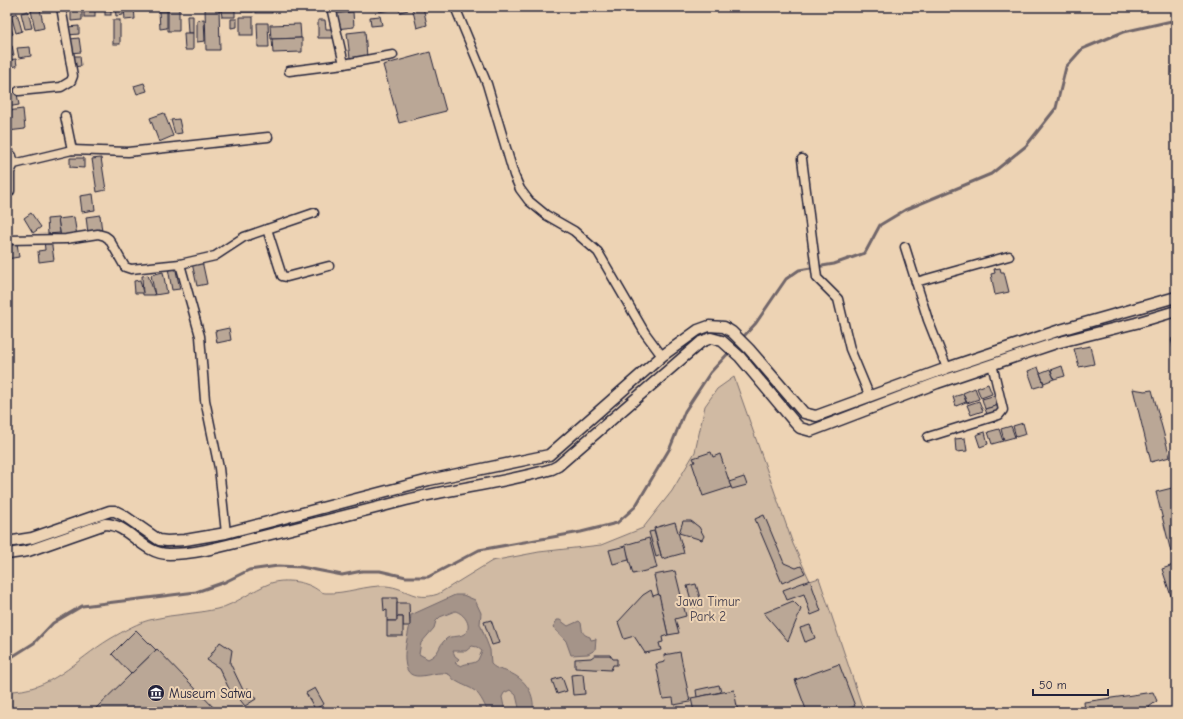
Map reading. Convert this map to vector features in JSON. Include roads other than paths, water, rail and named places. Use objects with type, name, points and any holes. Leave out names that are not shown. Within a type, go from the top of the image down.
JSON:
[{"type":"street","points":[[19,92],[61,87],[71,81],[73,76],[61,7]]},
{"type":"street","points":[[331,7],[344,64]]},
{"type":"street","points":[[455,7],[487,84],[514,174],[520,189],[529,201],[546,215],[574,231],[598,252],[645,333],[662,356]]},
{"type":"street","points":[[288,71],[344,64],[393,55]]},
{"type":"street","points":[[65,116],[72,150]]},
{"type":"street","points":[[14,164],[72,150],[128,152],[268,137]]},
{"type":"street","points":[[7,151],[12,156],[14,164],[10,172],[10,191],[7,192]]},
{"type":"street","points":[[802,158],[817,274],[820,282],[838,299],[850,349],[870,397]]},
{"type":"street","points":[[7,240],[66,239],[102,234],[109,239],[125,267],[132,269],[180,264],[214,256],[244,237],[314,213]]},
{"type":"street","points":[[267,229],[282,276],[287,277],[329,266]]},
{"type":"street","points":[[905,247],[928,320],[947,368]]},
{"type":"street","points":[[916,282],[1009,256]]},
{"type":"street","points":[[180,264],[200,336],[205,400],[219,468],[226,533]]},
{"type":"street","points":[[7,542],[23,541],[110,511],[115,511],[123,515],[151,536],[167,541],[185,540],[226,533],[429,480],[549,455],[662,356],[702,328],[717,326],[731,332],[749,349],[808,415],[822,415],[947,368],[1034,339],[1176,297]]},
{"type":"street","points":[[7,554],[28,551],[105,524],[111,524],[154,552],[171,554],[222,546],[338,519],[408,500],[539,473],[558,466],[701,342],[711,338],[722,340],[740,357],[796,424],[800,428],[811,431],[992,364],[1037,349],[1176,311]]},
{"type":"street","points":[[722,340],[731,332]]},
{"type":"street","points":[[1034,339],[1037,349]]},
{"type":"street","points":[[740,357],[749,349]]},
{"type":"street","points":[[928,438],[999,415],[1003,410],[992,364]]},
{"type":"street","points":[[336,505],[338,519]]},
{"type":"street","points":[[311,510],[314,524]]},
{"type":"street","points":[[23,541],[28,551]]},
{"type":"waterway","points":[[7,660],[34,643],[53,623],[82,606],[196,592],[225,582],[249,570],[278,566],[301,567],[342,575],[362,571],[380,571],[406,577],[428,577],[479,550],[581,532],[617,523],[635,507],[670,448],[685,411],[710,373],[756,323],[786,279],[799,270],[834,264],[865,253],[880,225],[905,210],[991,174],[1026,146],[1056,108],[1066,67],[1082,49],[1123,32],[1176,20]]},
{"type":"place","name":"Museum Satwa","points":[[156,693]]},
{"type":"park label","name":"Jawa Timur Park 2","points":[[708,608]]}]
